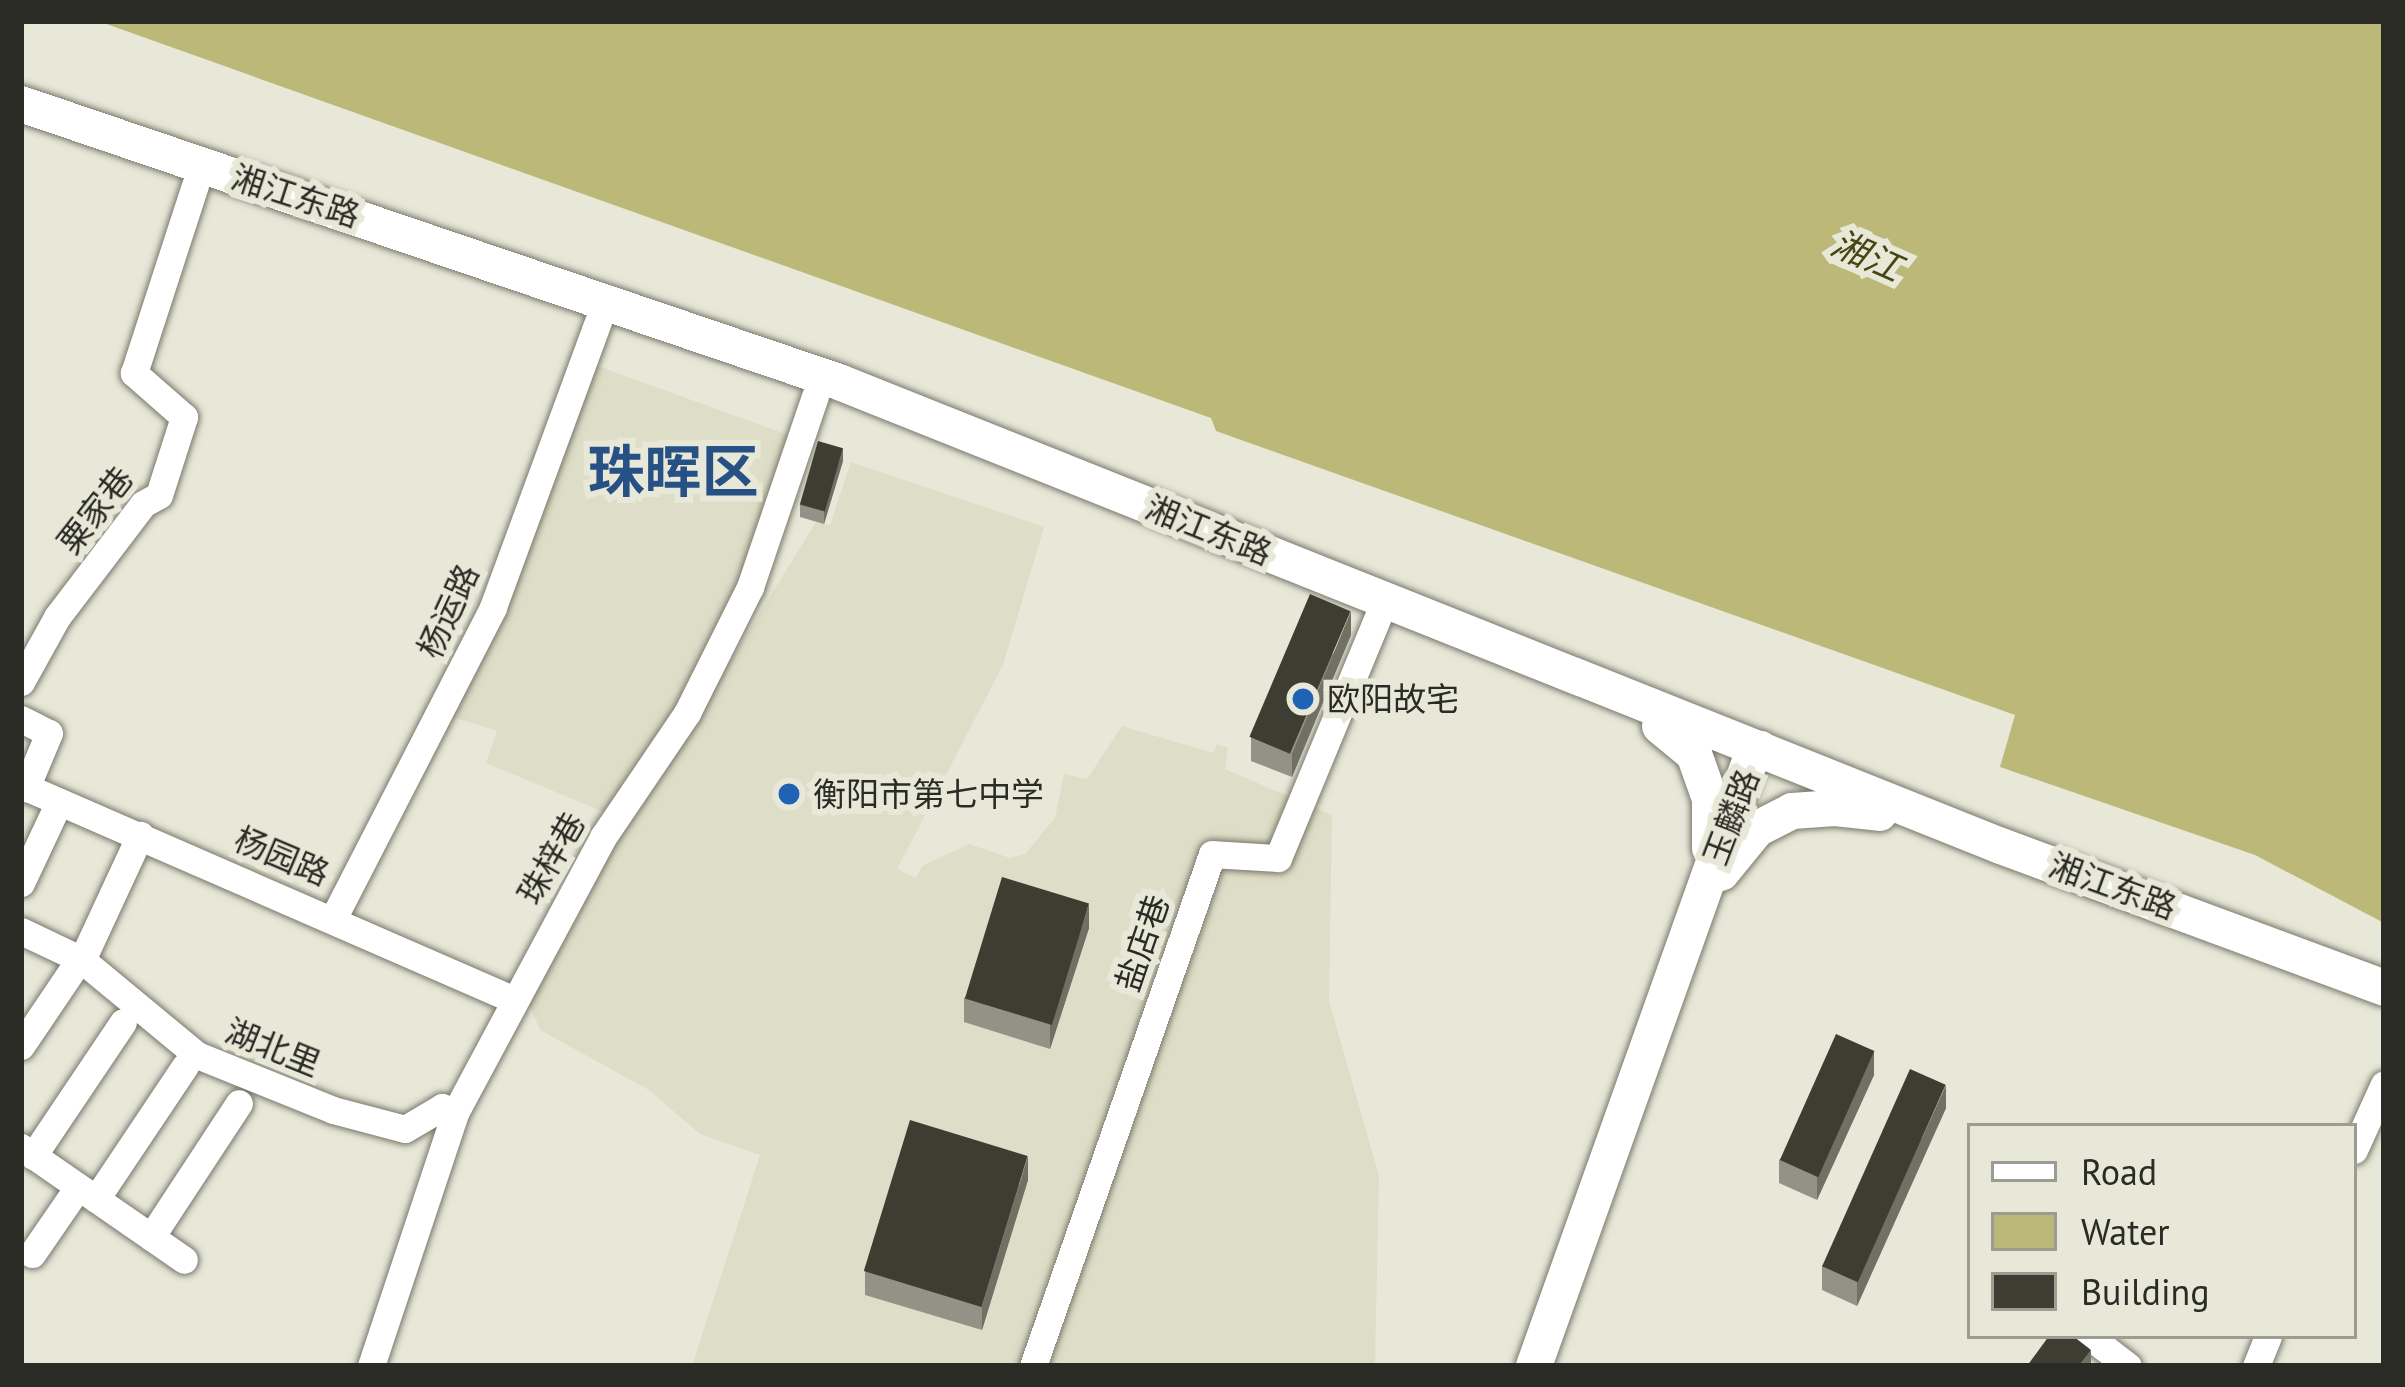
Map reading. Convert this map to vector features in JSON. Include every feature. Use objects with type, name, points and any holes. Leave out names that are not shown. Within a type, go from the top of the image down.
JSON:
[{"type":"main road","name":"湘江东路","points":[[21,104],[839,382],[1880,813],[2384,1005]]},
{"type":"main road","name":"湘江东路","points":[[21,126],[815,396],[1660,727],[2384,988]]},
{"type":"main road","points":[[1660,727],[1694,754],[1710,799],[1716,873]]},
{"type":"main road","name":"玉麟路","points":[[1546,1366],[1756,759]]},
{"type":"main road","points":[[1716,873],[1757,829],[1792,811],[1835,808],[1880,813]]},
{"type":"main road","name":"玉麟路","points":[[1534,1366],[1716,873]]},
{"type":"street","name":"粟家巷","points":[[21,682],[57,616],[143,504],[158,495],[184,417],[134,373],[195,185]]},
{"type":"street","name":"杨运路","points":[[334,917],[493,607],[598,322]]},
{"type":"street","name":"珠梓巷","points":[[370,1366],[455,1113],[512,998],[603,836],[686,712],[740,608],[815,396]]},
{"type":"street","name":"盐店巷","points":[[1033,1366],[1212,854],[1278,858],[1378,616]]},
{"type":"street","points":[[21,719],[49,733],[23,786]]},
{"type":"street","name":"杨园路","points":[[23,786],[512,998]]},
{"type":"street","points":[[21,883],[59,802]]},
{"type":"street","points":[[21,1046],[80,962],[140,835]]},
{"type":"street","name":"湖北里","points":[[21,932],[80,962],[197,1055],[333,1110],[405,1129],[442,1107],[455,1113]]},
{"type":"street","points":[[123,1022],[27,1152],[184,1260]]},
{"type":"street","points":[[32,1254],[87,1193],[185,1066]]},
{"type":"street","points":[[2357,1143],[2384,1084]]},
{"type":"street","points":[[151,1237],[239,1103]]},
{"type":"street","points":[[2093,1339],[2123,1364]]},
{"type":"shaded area","points":[[592,364],[788,435],[739,581],[677,707],[604,812],[486,763],[497,731],[443,714]]},
{"type":"shaded area","points":[[851,462],[1044,527],[1003,665],[897,869],[916,878],[922,866],[969,844],[1010,858],[1025,854],[1055,818],[1064,774],[1087,779],[1122,726],[1213,753],[1217,744],[1228,748],[1225,769],[1332,815],[1329,1001],[1379,1176],[1375,1366],[692,1366],[760,1155],[700,1134],[649,1090],[540,1030],[529,1004],[607,845],[679,744],[816,522],[830,525]]},
{"type":"water","name":"湘江","points":[[98,21],[2384,21],[2384,923],[2255,855],[2000,767],[2015,715],[1216,431],[1211,418]]},
{"type":"building","points":[[818,441],[843,448],[825,512],[800,504]]},
{"type":"building","name":"欧阳故宅","points":[[1310,594],[1351,611],[1290,754],[1249,737]]},
{"type":"building","points":[[1002,877],[1089,904],[1052,1025],[965,998]]},
{"type":"building","points":[[1836,1034],[1874,1051],[1818,1177],[1780,1160]]},
{"type":"building","points":[[1910,1069],[1946,1085],[1858,1282],[1822,1266]]},
{"type":"building","points":[[910,1120],[1028,1156],[981,1307],[864,1271]]},
{"type":"building","points":[[2047,1339],[2077,1339],[2091,1350],[2079,1366],[2027,1366]]},
{"type":"place","name":"欧阳故宅","points":[[1303,699]]},
{"type":"place","name":"衡阳市第七中学","points":[[789,794]]},
{"type":"district","name":"珠晖区","points":[[673,472]]}]
